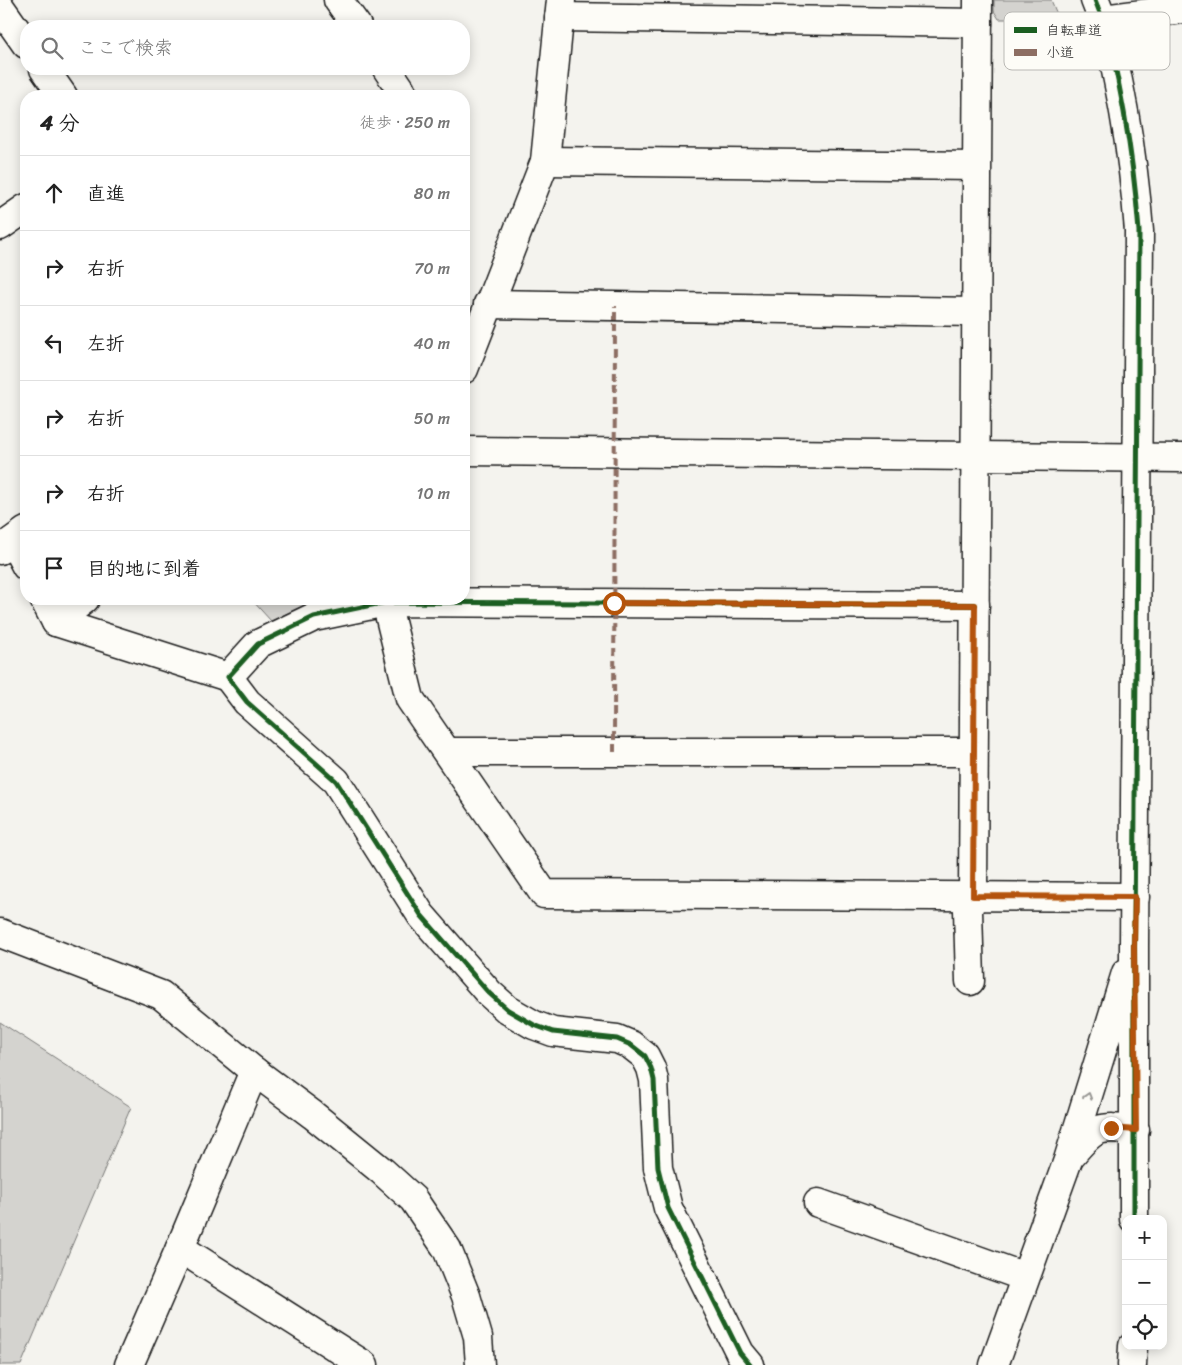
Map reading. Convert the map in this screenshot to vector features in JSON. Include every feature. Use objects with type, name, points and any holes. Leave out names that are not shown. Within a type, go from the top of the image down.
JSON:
[{"type":"street","points":[[338,0],[353,20]]},
{"type":"street","points":[[0,7],[20,35]]},
{"type":"street","points":[[470,353],[545,161],[560,8],[978,11],[973,896],[968,910],[970,981]]},
{"type":"street","points":[[1099,9],[1182,9]]},
{"type":"street","points":[[1116,70],[1135,177],[1139,231],[1134,1215]]},
{"type":"street","points":[[48,75],[60,90]]},
{"type":"street","points":[[391,75],[401,90]]},
{"type":"street","points":[[545,161],[976,166]]},
{"type":"street","points":[[488,304],[976,312]]},
{"type":"street","points":[[470,451],[1182,458]]},
{"type":"street","points":[[13,541],[20,554]]},
{"type":"street","points":[[470,602],[975,605]]},
{"type":"street","points":[[50,610],[66,605]]},
{"type":"street","points":[[228,677],[258,644],[314,617],[369,605]]},
{"type":"street","points":[[388,605],[410,699],[544,894],[1135,897]]},
{"type":"street","points":[[50,610],[228,677],[247,702],[336,781],[421,915],[489,994],[508,1010],[534,1025],[553,1032],[617,1040],[631,1045],[645,1056],[654,1080],[658,1168],[668,1208],[740,1353],[750,1365]]},
{"type":"street","points":[[448,752],[973,752]]},
{"type":"street","points":[[0,933],[161,995],[254,1071],[382,1171],[413,1199],[447,1249],[466,1296],[478,1338],[480,1365]]},
{"type":"street","points":[[994,1365],[1068,1160],[1134,947]]},
{"type":"street","points":[[129,1365],[254,1071]]},
{"type":"street","points":[[1068,1160],[1084,1140],[1096,1130],[1111,1128],[1136,1130]]},
{"type":"street","points":[[818,1203],[1025,1277]]},
{"type":"street","points":[[180,1248],[364,1365]]},
{"type":"street","points":[[1132,1365],[1133,1350]]},
{"type":"shaded area","points":[[994,0],[1051,0],[1056,12],[1004,12],[1004,19],[999,19],[994,11]]},
{"type":"shaded area","points":[[256,605],[305,605],[271,621]]},
{"type":"shaded area","points":[[0,1022],[131,1107],[21,1365],[0,1365]]},
{"type":"marked path","points":[[614,752],[615,306]]},
{"type":"cycle path","points":[[1095,0],[1099,12]]},
{"type":"cycle path","points":[[1116,70],[1127,127],[1139,231],[1134,1215]]},
{"type":"cycle path","points":[[470,602],[975,605]]},
{"type":"cycle path","points":[[372,605],[314,617],[258,644],[228,677],[247,702],[336,781],[421,915],[489,993],[508,1010],[534,1025],[553,1032],[617,1039],[631,1045],[645,1056],[654,1080],[658,1168],[668,1208],[740,1353],[750,1365]]},
{"type":"route","points":[[614,603],[975,605],[973,896],[1135,897],[1136,1130],[1111,1128]]}]
